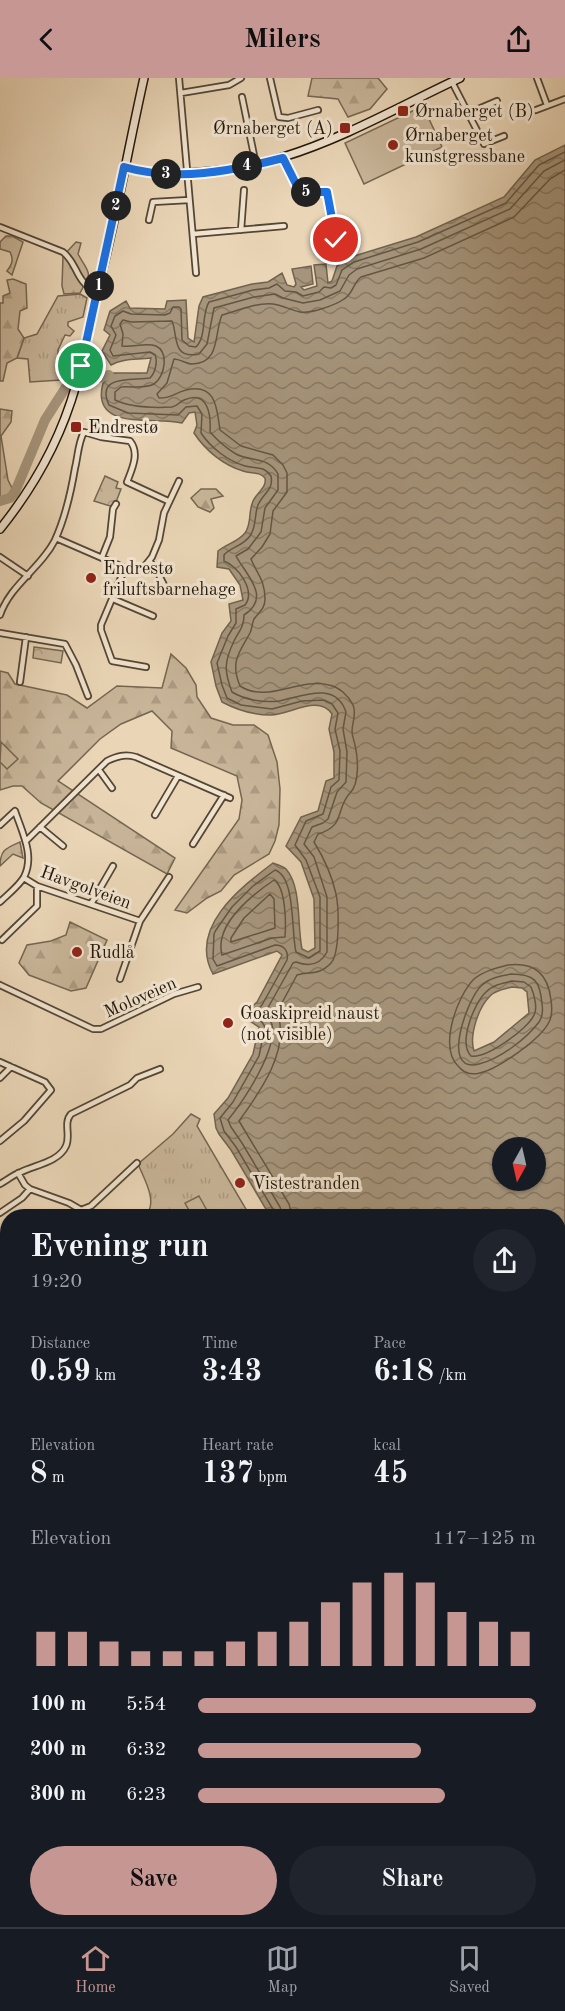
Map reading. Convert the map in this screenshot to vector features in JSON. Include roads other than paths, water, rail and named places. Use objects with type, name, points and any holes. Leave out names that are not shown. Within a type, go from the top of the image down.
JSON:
[{"type":"main road","points":[[0,529],[22,501],[40,471],[63,424],[76,384],[144,78]]},
{"type":"main road","points":[[124,167],[149,173],[187,174],[256,165],[283,158],[334,137],[460,78]]},
{"type":"street","points":[[179,78],[196,273]]},
{"type":"street","points":[[180,93],[229,85],[241,78]]},
{"type":"street","points":[[270,78],[279,117],[288,118],[318,110]]},
{"type":"street","points":[[537,78],[547,105]]},
{"type":"street","points":[[452,82],[484,144],[504,136]]},
{"type":"street","points":[[242,97],[256,165]]},
{"type":"street","points":[[536,110],[565,99]]},
{"type":"street","points":[[469,113],[497,101]]},
{"type":"street","points":[[283,158],[300,192],[327,192],[338,249]]},
{"type":"street","points":[[240,230],[244,190]]},
{"type":"street","points":[[149,220],[153,202],[189,200]]},
{"type":"street","points":[[193,234],[284,226]]},
{"type":"street","points":[[0,227],[63,252],[68,256],[83,284],[97,292]]},
{"type":"street","points":[[0,615],[7,600],[47,553],[56,538],[66,509],[84,432],[130,441],[135,449],[135,455],[127,482],[168,501]]},
{"type":"street","points":[[56,538],[125,568],[138,569],[150,562],[159,540],[168,501],[179,481]]},
{"type":"street","points":[[102,557],[110,537],[113,509],[116,504]]},
{"type":"street","points":[[2,556],[28,576]]},
{"type":"street","points":[[150,562],[167,591]]},
{"type":"street","points":[[125,568],[101,625],[104,640],[112,661],[146,667]]},
{"type":"street","points":[[112,599],[153,616]]},
{"type":"street","points":[[0,633],[65,644],[88,696]]},
{"type":"street","points":[[20,682],[26,637]]},
{"type":"street","points":[[26,841],[107,761],[117,757],[129,755],[230,798]]},
{"type":"street","points":[[99,770],[112,788]]},
{"type":"street","points":[[155,816],[178,776]]},
{"type":"street","points":[[193,844],[224,795]]},
{"type":"street","points":[[0,825],[15,811],[26,841],[28,863],[24,879],[0,902]]},
{"type":"street","points":[[40,827],[63,846]]},
{"type":"street","points":[[92,904],[113,866]]},
{"type":"street","points":[[120,979],[140,921],[169,878]]},
{"type":"street","name":"Havgolveien","points":[[24,879],[37,886],[140,921]]},
{"type":"street","points":[[2,940],[37,906],[37,886]]},
{"type":"street","name":"Moloveien","points":[[0,986],[93,1029],[101,1029],[174,994],[198,987]]},
{"type":"street","points":[[0,1062],[45,1082],[51,1090],[24,1121],[0,1142]]},
{"type":"street","points":[[0,1078],[11,1067]]},
{"type":"street","points":[[0,1184],[60,1154],[66,1147],[68,1116],[130,1085],[137,1078],[160,1069]]},
{"type":"street","points":[[18,1173],[30,1189],[69,1203],[77,1209],[86,1209],[136,1163]]},
{"type":"street","points":[[6,1209],[22,1198],[30,1189]]},
{"type":"water","points":[[565,145],[565,1209],[266,1209],[219,1134],[214,1114],[228,1098],[253,1054],[259,1027],[245,1018],[246,1012],[257,1002],[282,955],[277,951],[213,974],[207,957],[207,941],[212,925],[221,911],[246,884],[273,863],[286,869],[295,886],[302,949],[308,952],[315,948],[314,899],[301,862],[286,846],[301,817],[318,811],[326,781],[334,778],[334,752],[329,729],[332,714],[326,708],[312,706],[264,715],[239,710],[222,702],[211,662],[222,633],[231,621],[229,604],[243,600],[240,585],[229,569],[217,567],[218,551],[245,533],[253,501],[263,487],[265,478],[260,474],[228,465],[209,451],[194,433],[197,425],[195,412],[189,413],[182,423],[127,419],[106,409],[102,398],[103,383],[110,378],[109,373],[147,373],[151,358],[125,360],[111,365],[102,351],[110,335],[104,330],[110,311],[126,301],[130,308],[165,309],[167,301],[186,300],[188,338],[194,342],[199,306],[203,297],[268,282],[282,273],[287,285],[294,287],[296,284],[292,269],[311,266],[313,284],[301,287],[304,290],[317,286],[314,265],[326,264],[328,283],[332,281],[337,266],[351,257],[416,237],[504,197],[535,160]],"holes":[[[512,987],[522,988],[527,992],[529,1013],[494,1042],[474,1051],[473,1038],[476,1022],[492,994]]]},
{"type":"waterway","points":[[0,501],[10,498],[15,492],[45,420],[66,387],[109,375]]},
{"type":"place","name":"Ørnaberget (B)","points":[[403,111]]},
{"type":"place","name":"Ørnaberget (A)","points":[[345,128]]},
{"type":"place","name":"Ørnaberget kunstgressbane","points":[[393,145]]},
{"type":"place","name":"Endrestø","points":[[76,427]]},
{"type":"place","name":"Endrestø friluftsbarnehage","points":[[91,578]]},
{"type":"place","name":"Rudlå","points":[[77,952]]},
{"type":"place","name":"Goaskipreid naust (not visible)","points":[[228,1023]]},
{"type":"place","name":"Vistestranden","points":[[240,1183]]}]
